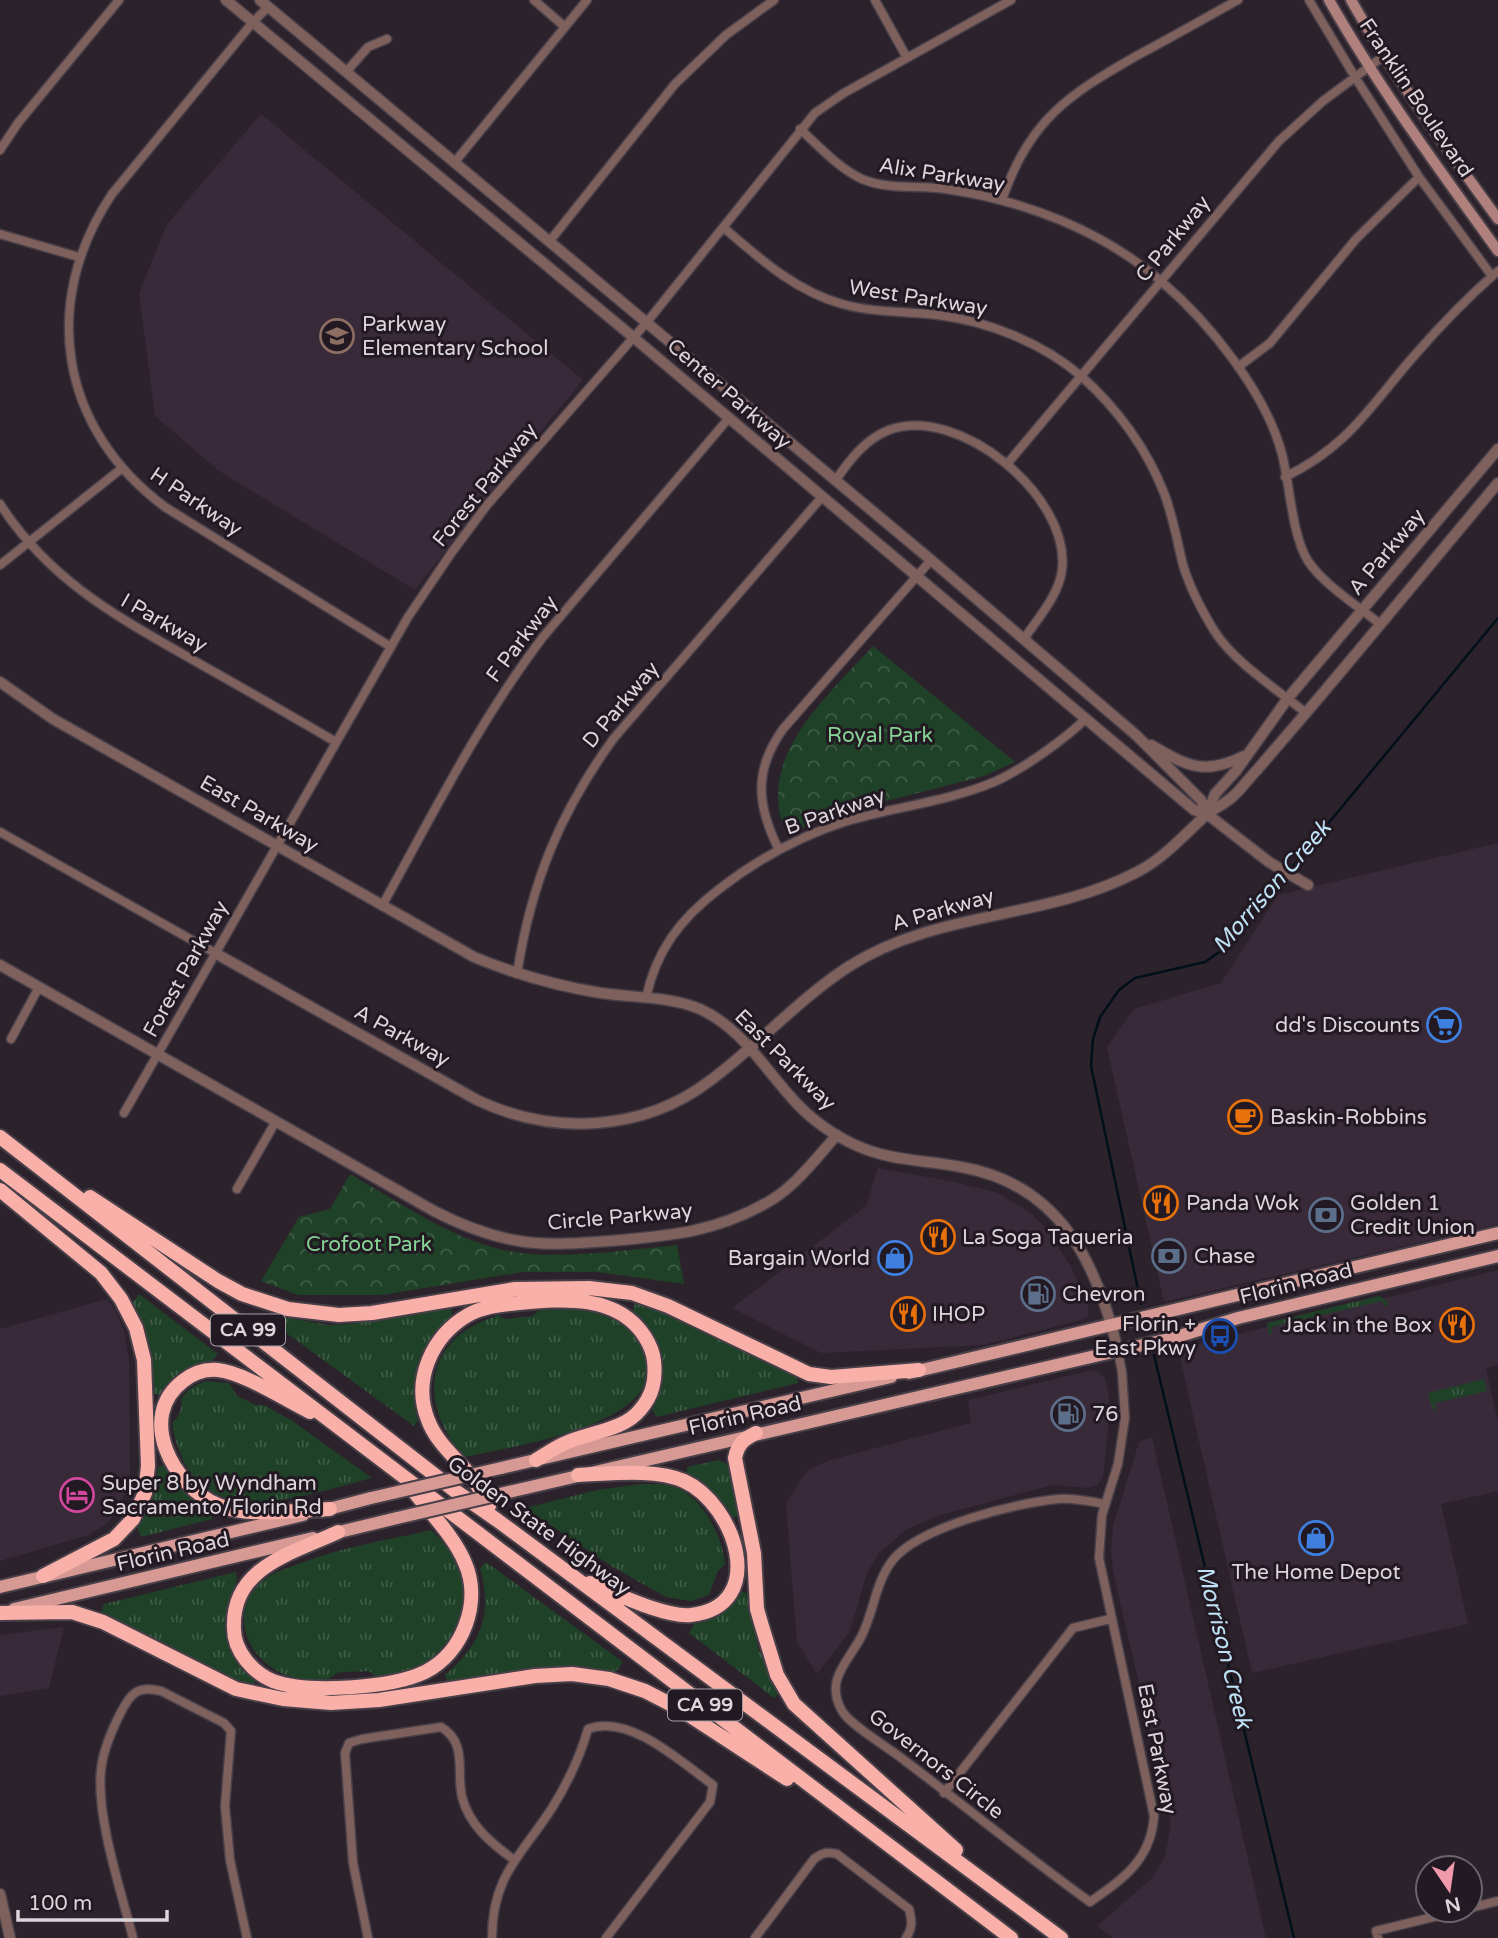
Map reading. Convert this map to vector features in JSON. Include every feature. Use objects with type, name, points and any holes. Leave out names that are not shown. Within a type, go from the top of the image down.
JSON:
[{"type":"highway","name":"Golden State Highway","points":[[0,1137],[454,1490],[1061,1938]]},
{"type":"highway","points":[[34,1163],[138,1226],[218,1281],[243,1294],[288,1309],[338,1315],[372,1313],[515,1289],[589,1288],[632,1293],[668,1306],[809,1374],[831,1377],[919,1370]]},
{"type":"highway","name":"Golden State Highway","points":[[0,1170],[1011,1938]]},
{"type":"highway","points":[[0,1190],[101,1273],[121,1299],[136,1328],[144,1360],[148,1466],[145,1493],[133,1519],[114,1539],[43,1576]]},
{"type":"highway","points":[[497,1520],[472,1477],[440,1442],[428,1420],[423,1395],[425,1370],[434,1347],[449,1328],[470,1314],[494,1306],[547,1300],[600,1303],[623,1312],[640,1329],[653,1350],[656,1374],[648,1400],[628,1421],[565,1443],[536,1460]]},
{"type":"highway","points":[[330,1509],[243,1511],[219,1506],[195,1493],[178,1474],[166,1452],[160,1427],[163,1406],[174,1388],[190,1375],[206,1370],[223,1370],[343,1429]]},
{"type":"highway","points":[[757,1433],[743,1439],[735,1458],[754,1553],[758,1609],[765,1643],[777,1675],[794,1704],[1022,1909]]},
{"type":"highway","points":[[338,1532],[271,1563],[253,1575],[240,1592],[233,1612],[234,1634],[241,1654],[255,1671],[274,1682],[317,1688],[360,1688],[403,1681],[426,1672],[446,1657],[461,1637],[470,1613],[471,1588],[466,1564],[453,1542],[399,1472]]},
{"type":"highway","points":[[572,1577],[670,1613],[689,1615],[714,1608],[726,1599],[738,1572],[735,1543],[724,1517],[704,1493],[683,1480],[659,1474],[578,1475]]},
{"type":"highway","points":[[0,1612],[72,1612],[103,1622],[236,1689],[283,1699],[331,1703],[379,1700],[535,1676],[572,1674],[609,1679],[645,1691],[678,1708],[877,1837]]},
{"type":"main road","name":"Franklin Boulevard","points":[[1329,0],[1435,165],[1498,251]]},
{"type":"main road","name":"Franklin Boulevard","points":[[1351,0],[1451,154],[1498,219]]},
{"type":"main road","name":"Florin Road","points":[[0,1587],[1498,1233]]},
{"type":"main road","name":"Florin Road","points":[[0,1612],[757,1433],[1173,1338],[1238,1318],[1498,1256]]},
{"type":"street","points":[[0,150],[18,123],[119,0]]},
{"type":"street","name":"Center Parkway","points":[[226,0],[633,337],[915,578],[1194,810],[1207,814],[1269,862],[1308,885]]},
{"type":"street","name":"Center Parkway","points":[[260,0],[931,560],[1136,735],[1201,800],[1207,814]]},
{"type":"street","points":[[534,0],[565,27]]},
{"type":"street","points":[[454,163],[587,0]]},
{"type":"street","points":[[549,242],[675,84],[726,35],[774,0]]},
{"type":"street","points":[[875,0],[907,58]]},
{"type":"street","name":"Forest Parkway","points":[[124,1113],[391,647],[452,552],[487,505],[647,322],[800,129],[823,107],[1011,0]]},
{"type":"street","points":[[1002,200],[1020,155],[1035,133],[1062,103],[1095,80],[1238,0]]},
{"type":"street","points":[[1285,477],[1337,446],[1359,424],[1440,327],[1495,274],[1419,177],[1309,0]]},
{"type":"street","name":"H Parkway","points":[[268,7],[112,194],[88,233],[73,280],[69,315],[73,372],[87,415],[97,435],[121,468],[146,493],[391,647]]},
{"type":"street","points":[[346,72],[368,47],[387,39]]},
{"type":"street","name":"C Parkway","points":[[1007,464],[1279,141],[1323,101],[1385,55]]},
{"type":"street","name":"Alix Parkway","points":[[800,129],[846,170],[865,180],[885,185],[944,189],[1002,200],[1033,210],[1087,232],[1161,282],[1201,321],[1238,367],[1271,427],[1282,453],[1299,541],[1308,560],[1322,576],[1380,624]]},
{"type":"street","points":[[1238,367],[1270,343],[1356,239],[1419,177]]},
{"type":"street","name":"West Parkway","points":[[723,227],[779,273],[802,287],[839,303],[872,311],[938,315],[982,324],[1025,341],[1082,377],[1109,404],[1145,453],[1164,494],[1187,577],[1217,635],[1236,655],[1306,713]]},
{"type":"street","points":[[0,234],[79,257]]},
{"type":"street","name":"F Parkway","points":[[382,906],[480,729],[518,670],[728,419]]},
{"type":"street","points":[[835,481],[871,439],[891,429],[902,427],[925,426],[954,434],[976,443],[1007,464],[1031,488],[1044,508],[1059,540],[1063,561],[1060,583],[1024,639]]},
{"type":"street","name":"A Parkway","points":[[1207,814],[1215,794],[1288,698],[1498,449]]},
{"type":"street","points":[[0,565],[121,468]]},
{"type":"street","name":"A Parkway","points":[[215,953],[477,1100],[509,1113],[543,1122],[566,1124],[600,1123],[657,1110],[708,1083],[847,968],[884,947],[947,925],[1071,897],[1140,871],[1207,814],[1232,798],[1498,483]]},
{"type":"street","name":"D Parkway","points":[[517,974],[528,914],[545,862],[562,821],[594,765],[821,498]]},
{"type":"street","name":"I Parkway","points":[[0,504],[28,542],[62,577],[98,605],[337,742]]},
{"type":"street","points":[[779,850],[765,818],[761,795],[763,772],[771,749],[783,729],[931,560]]},
{"type":"street","name":"East Parkway","points":[[0,682],[52,719],[474,957],[517,974],[573,989],[664,999],[699,1009],[723,1023],[751,1048],[791,1097],[837,1135],[854,1144],[898,1158],[985,1172],[1037,1198],[1063,1223],[1078,1244],[1099,1287],[1112,1326],[1125,1395],[1125,1418],[1118,1464],[1105,1504],[1099,1536],[1099,1558],[1110,1619],[1153,1806],[1153,1827],[1147,1848],[1136,1866],[1090,1902]]},
{"type":"street","name":"B Parkway","points":[[646,998],[660,955],[681,923],[733,878],[779,850],[841,823],[972,790],[995,781],[1038,757],[1085,719]]},
{"type":"street","points":[[1136,735],[1182,763],[1197,768],[1226,765],[1246,755]]},
{"type":"street","points":[[0,832],[215,953]]},
{"type":"street","name":"Circle Parkway","points":[[0,965],[459,1224],[519,1241],[548,1244],[669,1236],[692,1233],[728,1222],[774,1198],[795,1181],[837,1135]]},
{"type":"street","points":[[11,1039],[39,987]]},
{"type":"street","points":[[237,1189],[276,1122]]},
{"type":"street","name":"Governors Circle","points":[[1090,1902],[849,1719],[841,1710],[834,1688],[840,1671],[862,1636],[883,1576],[897,1555],[923,1536],[944,1527],[1045,1501],[1078,1499],[1105,1504]]},
{"type":"street","points":[[944,1793],[1073,1628],[1110,1619]]},
{"type":"street","points":[[133,1938],[106,1826],[100,1788],[104,1752],[114,1726],[132,1694],[150,1689],[161,1691],[224,1723],[231,1731],[225,1806],[230,1860],[247,1938]]},
{"type":"street","points":[[492,1938],[498,1895],[513,1859],[551,1810],[564,1787],[588,1729],[600,1724],[618,1727],[638,1735],[713,1785],[710,1802],[606,1938]]},
{"type":"street","points":[[368,1938],[350,1834],[345,1753],[349,1743],[441,1727],[449,1732],[461,1755],[462,1798],[471,1818],[492,1844],[513,1859]]},
{"type":"street","points":[[755,1938],[814,1859],[825,1852],[837,1854],[909,1909],[912,1922],[906,1938]]},
{"type":"street","points":[[0,1894],[10,1938]]},
{"type":"street","points":[[1377,1934],[1414,1924]]},
{"type":"shaded area","name":"Parkway Elementary School","points":[[261,114],[583,380],[415,590],[219,471],[155,416],[139,293],[167,224]]},
{"type":"shaded area","points":[[1498,843],[1498,1224],[1164,1302],[1107,1047],[1134,1009],[1221,983],[1278,895]]},
{"type":"shaded area","points":[[878,1168],[998,1193],[1032,1214],[1047,1230],[1070,1265],[1086,1299],[1088,1317],[983,1345],[821,1353],[732,1308],[866,1206]]},
{"type":"shaded area","points":[[1498,1270],[1498,1365],[1486,1368],[1498,1422],[1498,1491],[1441,1504],[1468,1624],[1252,1673],[1178,1349]]},
{"type":"shaded area","points":[[107,1299],[116,1311],[124,1331],[129,1360],[130,1483],[117,1511],[108,1523],[89,1535],[0,1561],[0,1329]]},
{"type":"shaded area","points":[[1092,1370],[1105,1378],[1109,1396],[1103,1478],[1097,1485],[1089,1488],[1052,1485],[937,1516],[907,1529],[879,1553],[867,1573],[850,1631],[817,1674],[797,1642],[786,1504],[803,1476],[811,1468],[830,1460],[971,1423],[968,1400]]},
{"type":"shaded area","points":[[1152,1437],[1266,1938],[1112,1938],[1097,1926],[1151,1879],[1165,1857],[1171,1823],[1113,1571],[1111,1550],[1113,1526],[1139,1442]]},
{"type":"shaded area","points":[[64,1627],[49,1688],[0,1696],[0,1635]]},
{"type":"green space","name":"Royal Park","points":[[873,646],[1015,762],[984,776],[848,811],[789,833],[782,822],[779,809],[779,785],[784,763],[794,741],[823,700]]},
{"type":"green space","name":"Crofoot Park","points":[[350,1174],[441,1226],[499,1249],[519,1253],[564,1255],[677,1245],[684,1284],[597,1272],[523,1272],[382,1295],[298,1295],[261,1281],[299,1217],[330,1209]]},
{"type":"green space","points":[[139,1294],[218,1354],[208,1363],[179,1376],[163,1396],[153,1393],[148,1347],[132,1303]]},
{"type":"green space","points":[[1379,1296],[1387,1301],[1388,1305],[1385,1306],[1382,1301],[1271,1327],[1272,1334],[1269,1335],[1267,1323]]},
{"type":"green space","points":[[635,1303],[681,1320],[796,1374],[798,1383],[656,1417],[651,1406],[661,1367],[658,1344],[653,1333],[633,1311]]},
{"type":"green space","points":[[451,1308],[452,1315],[432,1338],[419,1363],[414,1390],[418,1421],[414,1426],[278,1327],[283,1317],[329,1325],[351,1324]]},
{"type":"green space","points":[[571,1309],[610,1318],[634,1334],[640,1343],[648,1370],[639,1393],[618,1411],[588,1426],[518,1446],[465,1457],[445,1430],[435,1399],[434,1383],[444,1353],[465,1331],[498,1315],[505,1319],[532,1316],[540,1310]]},
{"type":"green space","points":[[1484,1379],[1487,1391],[1435,1403],[1436,1413],[1431,1405],[1428,1393]]},
{"type":"green space","points":[[206,1381],[229,1383],[237,1396],[256,1405],[264,1405],[291,1420],[372,1478],[279,1500],[250,1502],[223,1497],[200,1483],[183,1459],[172,1423],[180,1412],[181,1399],[192,1388]]},
{"type":"green space","points":[[719,1460],[727,1464],[739,1516],[733,1517],[713,1492],[687,1474],[687,1467]]},
{"type":"green space","points":[[164,1465],[184,1491],[212,1510],[212,1519],[141,1537],[137,1527],[152,1499],[158,1467]]},
{"type":"green space","points":[[662,1484],[685,1492],[709,1519],[720,1542],[725,1564],[718,1571],[709,1595],[691,1601],[666,1597],[613,1567],[525,1508],[597,1490]]},
{"type":"green space","points":[[431,1530],[459,1564],[465,1591],[456,1631],[440,1654],[430,1662],[418,1668],[377,1678],[369,1671],[341,1672],[328,1679],[312,1680],[278,1672],[253,1648],[246,1634],[244,1618],[247,1602],[256,1588],[271,1575],[365,1544]]},
{"type":"green space","points":[[486,1562],[623,1662],[615,1673],[594,1669],[552,1668],[448,1682],[445,1675],[467,1652],[481,1628],[485,1600],[480,1568]]},
{"type":"green space","points":[[236,1572],[236,1584],[229,1603],[229,1624],[235,1642],[257,1677],[253,1685],[195,1662],[101,1612],[104,1604]]},
{"type":"green space","points":[[740,1591],[748,1594],[758,1648],[780,1692],[774,1698],[689,1633],[694,1624],[721,1613]]},
{"type":"waterway","name":"Morrison Creek","points":[[1289,871],[1498,618]]},
{"type":"waterway","name":"Morrison Creek","points":[[1141,1304],[1091,1066],[1093,1039],[1100,1017],[1119,990],[1135,978],[1205,962],[1222,950],[1284,876]]},
{"type":"waterway","name":"Morrison Creek","points":[[1154,1355],[1294,1938]]},
{"type":"place","name":"Parkway Elementary School","points":[[337,336]]},
{"type":"place","name":"dd's Discounts","points":[[1444,1025]]},
{"type":"place","name":"Baskin-Robbins","points":[[1245,1117]]},
{"type":"place","name":"Panda Wok","points":[[1161,1203]]},
{"type":"place","name":"Golden 1 Credit Union","points":[[1326,1215]]},
{"type":"place","name":"La Soga Taqueria","points":[[938,1237]]},
{"type":"place","name":"Chase","points":[[1169,1256]]},
{"type":"place","name":"Bargain World","points":[[895,1258]]},
{"type":"place","name":"Chevron","points":[[1038,1294]]},
{"type":"place","name":"IHOP","points":[[908,1314]]},
{"type":"place","name":"Jack in the Box","points":[[1457,1325]]},
{"type":"place","name":"Florin + East Pkwy","points":[[1220,1336]]},
{"type":"place","name":"76","points":[[1068,1414]]},
{"type":"place","name":"Super 8 by Wyndham Sacramento/Florin Rd","points":[[77,1495]]},
{"type":"place","name":"The Home Depot","points":[[1316,1538]]}]
